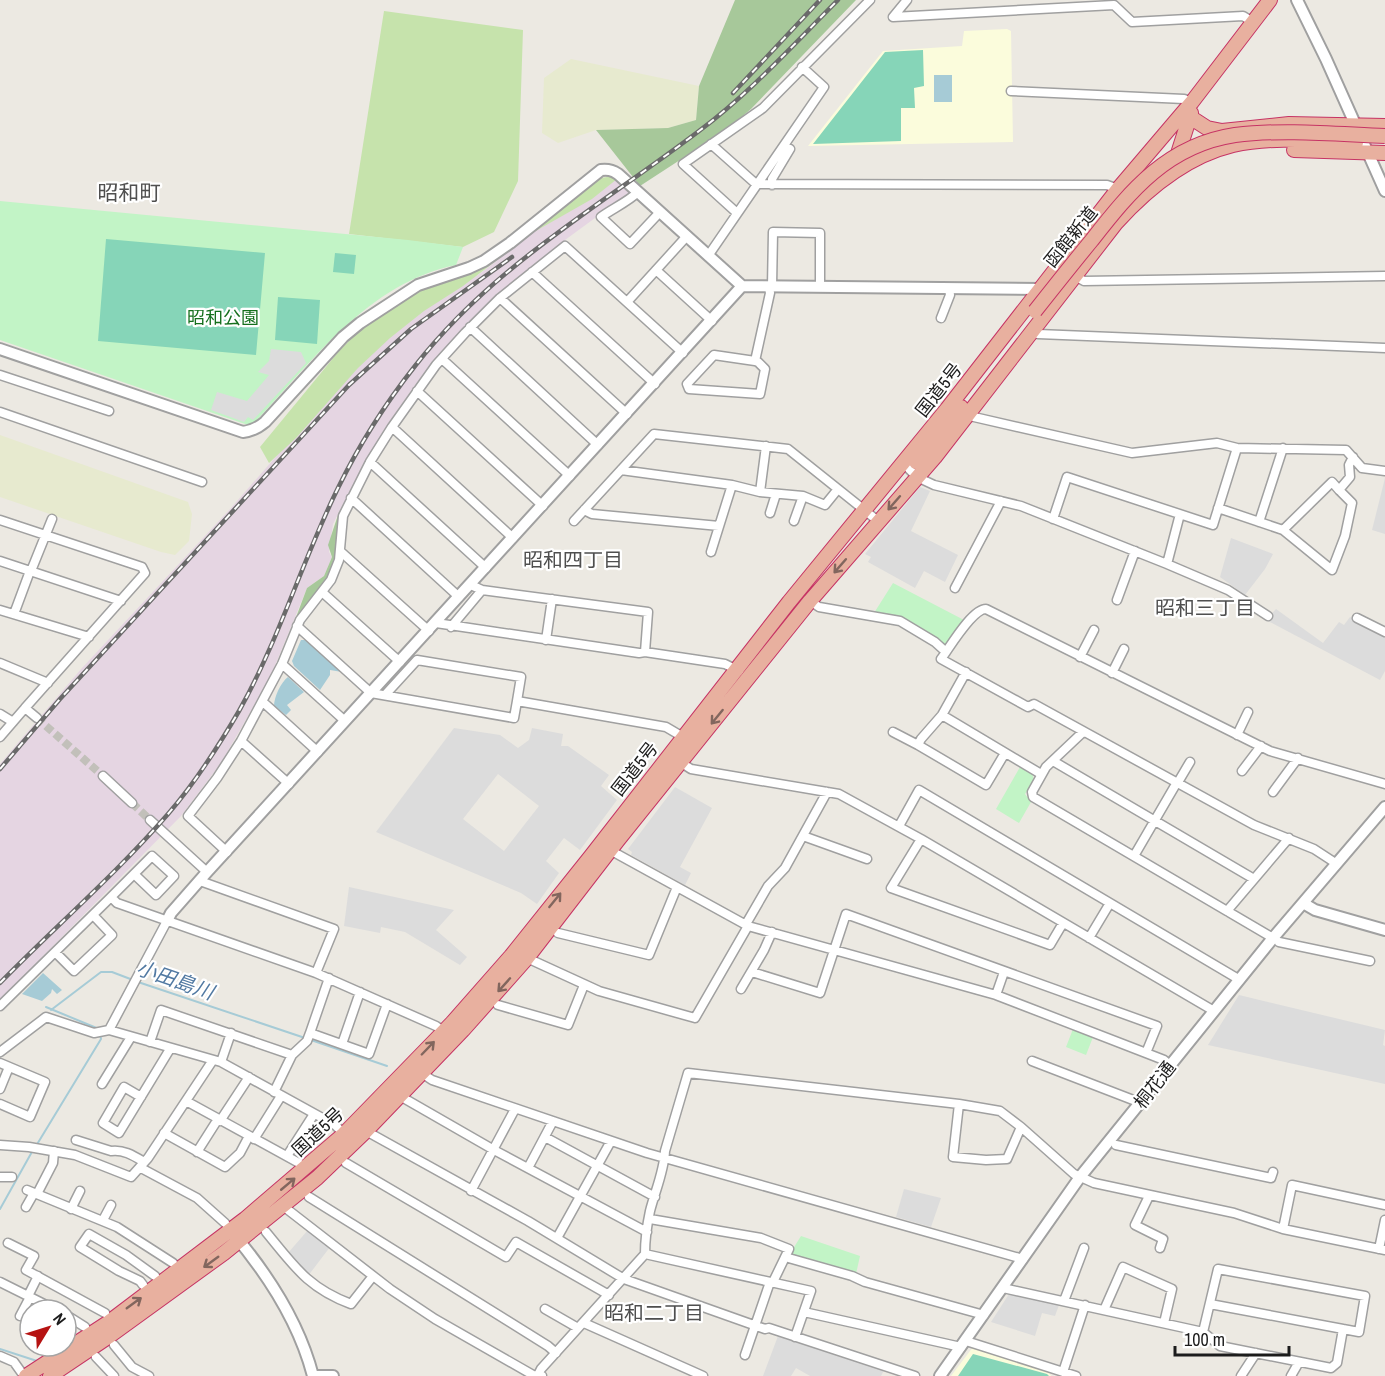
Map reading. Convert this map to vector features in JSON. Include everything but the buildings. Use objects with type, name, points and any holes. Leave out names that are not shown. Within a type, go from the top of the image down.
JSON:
[{"type":"highway","name":"国道5号","points":[[960,408],[1042,289],[1118,189],[1192,102],[1270,0]]},
{"type":"highway","name":"国道5号","points":[[1158,183],[1175,163],[1190,117],[1192,102]]},
{"type":"highway","points":[[1174,122],[1190,117],[1207,128],[1222,130],[1280,124],[1385,126]]},
{"type":"highway","name":"函館新道","points":[[865,511],[913,473],[1035,311],[1127,196],[1151,173],[1176,155],[1199,145],[1234,135],[1284,133],[1385,136]]},
{"type":"highway","points":[[1158,141],[1170,138],[1177,143],[1179,149]]},
{"type":"highway","name":"国道5号","points":[[449,1035],[511,956],[680,762],[742,673],[865,511],[960,408],[1075,276],[1116,223],[1141,197],[1158,183],[1189,164],[1214,151],[1243,143],[1283,141],[1385,143]]},
{"type":"highway","points":[[1189,164],[1230,153],[1256,150],[1385,153]]},
{"type":"highway","name":"国道5号","points":[[43,1371],[232,1231],[416,1070],[527,958],[683,737],[810,601],[878,521],[913,473]]},
{"type":"highway","name":"国道5号","points":[[232,1231],[283,1206],[317,1178],[400,1096],[416,1070]]},
{"type":"street","points":[[737,213],[683,164],[763,108],[870,0]]},
{"type":"street","points":[[907,0],[893,17],[1114,5],[1132,22],[1243,16],[1253,22]]},
{"type":"street","points":[[1297,0],[1385,191]]},
{"type":"street","points":[[708,256],[824,87],[802,68]]},
{"type":"street","points":[[1011,91],[1184,99],[1192,102]]},
{"type":"street","points":[[711,144],[756,184],[1107,185],[1118,189]]},
{"type":"street","points":[[772,185],[772,179],[790,149]]},
{"type":"street","points":[[0,349],[243,432],[250,431],[265,422],[343,338],[360,323],[418,285],[484,261],[601,170],[612,170],[742,286],[1042,289]]},
{"type":"street","points":[[638,192],[601,217],[630,244],[660,212]]},
{"type":"street","points":[[755,361],[771,286],[772,232],[820,233],[820,287]]},
{"type":"street","points":[[627,302],[687,236]]},
{"type":"street","points":[[227,852],[188,816],[241,741],[282,664],[297,626],[331,580],[339,560],[343,516],[370,462],[417,391],[470,327],[500,298],[565,246],[683,353]]},
{"type":"street","points":[[656,270],[712,321]]},
{"type":"street","points":[[532,272],[655,384]]},
{"type":"street","points":[[1075,276],[1084,281],[1385,276]]},
{"type":"street","points":[[103,1032],[136,981],[171,913],[742,286]]},
{"type":"street","points":[[942,318],[950,295],[949,288]]},
{"type":"street","points":[[500,298],[627,414]]},
{"type":"street","points":[[470,327],[598,445]]},
{"type":"street","points":[[1038,334],[1385,348]]},
{"type":"street","points":[[714,355],[755,361],[765,369],[760,394],[689,389],[687,384],[714,355]]},
{"type":"street","points":[[442,359],[570,476]]},
{"type":"street","points":[[0,375],[109,411]]},
{"type":"street","points":[[417,391],[543,506]]},
{"type":"street","points":[[960,408],[974,417],[1132,453],[1217,442],[1238,448],[1346,450],[1362,468],[1385,471]]},
{"type":"street","points":[[0,411],[202,482]]},
{"type":"street","points":[[392,427],[513,538]]},
{"type":"street","points":[[574,521],[654,434],[788,449],[878,521]]},
{"type":"street","points":[[760,492],[766,446]]},
{"type":"street","points":[[1053,519],[1067,477],[1213,525],[1238,448]]},
{"type":"street","points":[[1259,522],[1283,448]]},
{"type":"street","points":[[1339,490],[1350,477],[1349,465],[1353,457]]},
{"type":"street","points":[[370,462],[486,568]]},
{"type":"street","points":[[621,470],[732,485],[760,492],[803,496],[825,505],[838,489]]},
{"type":"street","points":[[913,473],[934,485],[1021,506],[1135,551],[1228,590],[1268,616]]},
{"type":"street","points":[[1218,508],[1283,530],[1332,570],[1345,536],[1352,503],[1332,482],[1283,530]]},
{"type":"street","points":[[711,552],[732,485]]},
{"type":"street","points":[[770,513],[776,494]]},
{"type":"street","points":[[794,521],[803,496]]},
{"type":"street","points":[[351,498],[459,597]]},
{"type":"street","points":[[955,588],[1001,501]]},
{"type":"street","points":[[584,510],[592,514],[719,526]]},
{"type":"street","points":[[1167,564],[1180,514]]},
{"type":"street","points":[[14,614],[52,519]]},
{"type":"street","points":[[0,520],[142,567],[145,573],[0,737]]},
{"type":"street","points":[[340,551],[432,627],[451,627],[645,652],[725,664],[742,673]]},
{"type":"street","points":[[1117,600],[1135,551]]},
{"type":"street","points":[[0,561],[121,601]]},
{"type":"street","points":[[471,585],[482,590],[648,612],[645,652]]},
{"type":"street","points":[[451,627],[482,590]]},
{"type":"street","points":[[297,626],[371,693],[514,718],[521,677],[403,659],[322,592]]},
{"type":"street","points":[[546,640],[552,599]]},
{"type":"street","points":[[810,601],[819,607],[906,623],[946,652]]},
{"type":"street","points":[[1337,864],[1314,849],[1254,825],[1034,705],[1028,707],[941,659],[973,616],[983,609],[1261,746],[1383,784],[1385,772]]},
{"type":"street","points":[[0,610],[89,637]]},
{"type":"street","points":[[1357,618],[1385,632]]},
{"type":"street","points":[[1080,657],[1094,630]]},
{"type":"street","points":[[1112,672],[1124,649]]},
{"type":"street","points":[[385,695],[417,660]]},
{"type":"street","points":[[0,663],[48,683]]},
{"type":"street","points":[[282,664],[345,722]]},
{"type":"street","points":[[918,745],[942,716],[966,672]]},
{"type":"street","points":[[517,701],[666,728],[683,737]]},
{"type":"street","points":[[263,702],[318,752]]},
{"type":"street","points":[[25,708],[38,718]]},
{"type":"street","points":[[1236,735],[1248,712]]},
{"type":"street","points":[[0,714],[13,722]]},
{"type":"street","points":[[942,716],[1041,774]]},
{"type":"street","points":[[893,732],[986,785],[1005,753]]},
{"type":"street","points":[[1083,732],[1041,774],[1032,792],[1033,797],[1276,940],[1370,961]]},
{"type":"street","points":[[241,741],[289,784]]},
{"type":"street","points":[[1242,771],[1261,746]]},
{"type":"street","points":[[1273,792],[1298,758]]},
{"type":"street","points":[[1053,761],[1254,879]]},
{"type":"street","points":[[680,762],[691,769],[839,794],[899,826],[1214,1011]]},
{"type":"street","points":[[1134,856],[1190,762]]},
{"type":"street","points":[[103,776],[132,803]]},
{"type":"street","points":[[899,826],[919,790],[1240,980]]},
{"type":"street","points":[[527,958],[584,985],[623,999],[695,1018],[768,886],[784,868],[827,792]]},
{"type":"street","name":"桐花通","points":[[940,1376],[1080,1178],[1214,1011],[1276,940],[1303,903],[1385,807]]},
{"type":"street","points":[[150,820],[207,872]]},
{"type":"street","points":[[803,836],[867,859]]},
{"type":"street","points":[[1227,911],[1289,838]]},
{"type":"street","points":[[921,839],[891,888],[1050,945],[1063,922]]},
{"type":"street","points":[[606,847],[747,925],[996,995],[1164,1060],[1170,1065]]},
{"type":"street","points":[[0,1006],[152,856],[174,876],[156,895],[134,874]]},
{"type":"street","points":[[200,881],[334,929],[316,973]]},
{"type":"street","points":[[558,933],[649,955],[677,887]]},
{"type":"street","points":[[111,897],[117,903],[329,978],[449,1035]]},
{"type":"street","points":[[1089,938],[1110,903]]},
{"type":"street","points":[[1303,903],[1315,910],[1385,930]]},
{"type":"street","points":[[753,972],[820,993],[846,914],[1156,1026],[1146,1053]]},
{"type":"street","points":[[55,951],[74,971],[112,935],[93,915]]},
{"type":"street","points":[[741,989],[753,972],[772,932]]},
{"type":"street","points":[[996,995],[1004,972]]},
{"type":"street","points":[[165,1133],[225,1167],[240,1153],[278,1094],[292,1055],[307,1041],[329,978]]},
{"type":"street","points":[[498,1005],[568,1025],[584,985]]},
{"type":"street","points":[[342,1044],[360,992]]},
{"type":"street","points":[[310,1033],[369,1054],[387,1004]]},
{"type":"street","points":[[150,1042],[160,1010],[292,1055]]},
{"type":"street","points":[[0,1052],[46,1017],[131,1037],[217,1061],[335,1125],[344,1134]]},
{"type":"street","points":[[0,1145],[29,1147],[75,1155],[131,1177],[217,1061],[231,1033]]},
{"type":"street","points":[[102,1084],[131,1037]]},
{"type":"street","points":[[141,1097],[124,1087],[103,1124],[119,1133],[141,1097],[170,1049]]},
{"type":"street","points":[[1032,1061],[1141,1103]]},
{"type":"street","points":[[0,1063],[45,1082],[30,1118],[0,1104]]},
{"type":"street","points":[[0,1089],[9,1067]]},
{"type":"street","points":[[416,1070],[432,1080],[611,1141],[1023,1259]]},
{"type":"street","points":[[538,1375],[645,1254],[647,1232],[655,1197],[688,1073],[959,1104],[1000,1111],[1080,1178],[1149,1196],[1234,1213],[1283,1230],[1382,1249],[1385,1220]]},
{"type":"street","points":[[197,1152],[249,1077]]},
{"type":"street","points":[[400,1096],[494,1150],[647,1232]]},
{"type":"street","points":[[186,1101],[299,1163]]},
{"type":"street","points":[[959,1104],[953,1157],[1007,1159],[1021,1127]]},
{"type":"street","points":[[471,1191],[515,1108]]},
{"type":"street","points":[[286,1156],[314,1114]]},
{"type":"street","points":[[528,1168],[553,1121]]},
{"type":"street","points":[[366,1131],[557,1238],[624,1279],[755,1325],[915,1376]]},
{"type":"street","points":[[545,1137],[655,1197]]},
{"type":"street","points":[[76,1140],[111,1151],[130,1154],[142,1165],[197,1198],[232,1231],[288,1311],[303,1341],[314,1376],[333,1376]]},
{"type":"street","points":[[557,1238],[611,1141]]},
{"type":"street","points":[[1116,1145],[1271,1178],[1273,1172]]},
{"type":"street","points":[[26,1208],[32,1192],[53,1163],[54,1151]]},
{"type":"street","points":[[346,1163],[506,1257],[516,1242],[609,1294]]},
{"type":"street","points":[[0,1177],[12,1177]]},
{"type":"street","points":[[1283,1230],[1292,1185],[1385,1205]]},
{"type":"street","points":[[71,1209],[80,1191]]},
{"type":"street","points":[[32,1192],[117,1227],[173,1263]]},
{"type":"street","points":[[1149,1196],[1135,1225],[1163,1239],[1160,1248]]},
{"type":"street","points":[[309,1197],[556,1353]]},
{"type":"street","points":[[103,1220],[111,1205]]},
{"type":"street","points":[[283,1206],[373,1276],[435,1319],[493,1354],[533,1375],[543,1376]]},
{"type":"street","points":[[650,1220],[761,1238],[789,1249],[772,1282],[745,1355]]},
{"type":"street","points":[[266,1232],[306,1280],[330,1296],[351,1304],[373,1276]]},
{"type":"street","points":[[143,1285],[140,1281],[80,1247],[89,1234],[126,1255],[155,1276]]},
{"type":"street","points":[[8,1243],[34,1256],[26,1270],[105,1313]]},
{"type":"street","points":[[1064,1301],[1083,1248]]},
{"type":"street","points":[[645,1254],[811,1291],[795,1336]]},
{"type":"street","points":[[785,1257],[984,1315]]},
{"type":"street","points":[[1104,1310],[1123,1266],[1172,1289],[1164,1323]]},
{"type":"street","points":[[1203,1332],[1218,1269],[1365,1296],[1359,1332],[1210,1304]]},
{"type":"street","points":[[29,1296],[38,1276]]},
{"type":"street","points":[[0,1282],[33,1298]]},
{"type":"street","points":[[1003,1288],[1203,1332],[1220,1346],[1330,1368],[1337,1363],[1343,1329]]},
{"type":"street","points":[[1063,1372],[1085,1305]]},
{"type":"street","points":[[545,1310],[703,1376]]},
{"type":"street","points":[[804,1312],[963,1344],[1076,1376]]},
{"type":"street","points":[[78,1323],[85,1327]]},
{"type":"street","points":[[114,1345],[132,1367],[149,1376]]},
{"type":"street","points":[[1241,1376],[1256,1353]]},
{"type":"street","points":[[0,1356],[43,1371]]},
{"type":"street","points":[[96,1357],[114,1376]]},
{"type":"street","points":[[1291,1376],[1299,1362]]},
{"type":"shaded area","points":[[1007,29],[1011,31],[1013,142],[808,146],[883,51],[962,46],[964,31]]},
{"type":"shaded area","points":[[571,59],[699,86],[696,120],[668,128],[596,130],[558,143],[542,133],[544,78]]},
{"type":"shaded area","points":[[617,179],[631,192],[630,195],[621,199],[565,240],[492,301],[437,357],[415,385],[382,433],[339,512],[333,524],[329,552],[332,557],[324,576],[307,588],[270,678],[221,763],[181,816],[0,1000],[0,764],[82,668],[231,508],[382,335],[434,294],[478,275],[534,232]]},
{"type":"shaded area","points":[[271,349],[301,352],[306,363],[253,420],[248,417],[244,422],[211,410],[217,392],[247,401],[269,375],[258,372],[269,361]]},
{"type":"shaded area","points":[[0,435],[188,502],[192,514],[189,541],[175,555],[161,552],[0,497]]},
{"type":"shaded area","points":[[1385,478],[1385,534],[1372,530]]},
{"type":"shaded area","points":[[920,487],[930,491],[911,531],[958,555],[945,582],[924,571],[915,588],[868,562],[871,557],[865,554]]},
{"type":"shaded area","points":[[1231,538],[1273,554],[1265,569],[1245,595],[1220,577]]},
{"type":"shaded area","points":[[1276,609],[1323,643],[1339,622],[1344,625],[1350,617],[1385,636],[1385,671],[1380,680],[1266,620]]},
{"type":"shaded area","points":[[454,728],[500,735],[518,748],[529,740],[532,728],[563,734],[561,746],[568,746],[609,775],[601,786],[617,800],[580,850],[564,838],[546,861],[559,873],[537,904],[521,893],[376,832]],"holes":[[[498,774],[539,806],[504,851],[463,819]]]},
{"type":"shaded area","points":[[675,787],[712,808],[680,867],[691,873],[685,885],[631,855],[632,852],[628,849]]},
{"type":"shaded area","points":[[349,887],[454,910],[436,930],[467,957],[460,965],[405,932],[381,927],[380,933],[344,926]]},
{"type":"shaded area","points":[[1239,995],[1385,1030],[1383,1045],[1385,1046],[1385,1084],[1208,1045]]},
{"type":"shaded area","points":[[904,1189],[941,1198],[931,1227],[896,1217]]},
{"type":"shaded area","points":[[308,1230],[330,1247],[308,1276],[288,1253]]},
{"type":"shaded area","points":[[1009,1294],[1059,1305],[1055,1316],[1042,1313],[1035,1336],[991,1322]]},
{"type":"shaded area","points":[[778,1336],[884,1370],[881,1376],[810,1376],[796,1368],[791,1376],[763,1376]]},
{"type":"shaded area","points":[[973,1347],[1049,1372],[1051,1376],[951,1376]]},
{"type":"green space","points":[[735,0],[856,0],[751,109],[726,130],[640,186],[596,130],[668,128],[696,120],[699,86]]},
{"type":"green space","points":[[384,11],[523,30],[518,181],[494,232],[463,247],[349,234]]},
{"type":"green space","points":[[923,50],[924,86],[914,88],[915,108],[901,108],[901,141],[813,144],[885,52]]},
{"type":"green space","points":[[613,176],[617,179],[592,199],[534,232],[390,338],[358,368],[296,438],[269,463],[260,447],[339,351],[359,331],[405,299],[428,286],[456,276],[601,178]]},
{"type":"green space","name":"昭和公園","points":[[0,201],[463,247],[456,265],[424,274],[396,289],[344,327],[255,422],[248,425],[0,340]]},
{"type":"green space","points":[[106,239],[265,253],[256,355],[98,341]]},
{"type":"green space","points":[[335,253],[356,255],[354,274],[333,272]]},
{"type":"green space","points":[[278,297],[320,300],[317,344],[275,340]]},
{"type":"green space","points":[[339,512],[336,553],[327,579],[295,620],[307,588],[324,576],[332,557],[328,545]]},
{"type":"green space","points":[[893,583],[964,620],[946,646],[904,619],[874,613]]},
{"type":"green space","points":[[1020,767],[1032,773],[1034,780],[1025,794],[1031,802],[1019,823],[996,809]]},
{"type":"green space","points":[[1073,1029],[1093,1037],[1086,1055],[1066,1047]]},
{"type":"green space","points":[[801,1236],[860,1256],[856,1274],[793,1255],[791,1252]]},
{"type":"green space","points":[[973,1354],[1047,1374],[1049,1376],[958,1376]]},
{"type":"water","points":[[934,75],[952,75],[952,102],[934,102]]},
{"type":"water","points":[[301,640],[306,640],[342,672],[330,670],[330,675],[320,690],[294,666],[292,661]]},
{"type":"water","points":[[288,677],[304,692],[287,705],[291,710],[286,715],[274,706],[278,690]]},
{"type":"water","points":[[43,973],[62,990],[57,994],[52,989],[42,1001],[22,994]]},
{"type":"waterway","name":"小田島川","points":[[51,1010],[101,972],[112,972],[133,980]]},
{"type":"waterway","name":"小田島川","points":[[138,982],[305,1038]]},
{"type":"waterway","points":[[46,1007],[99,1029]]},
{"type":"waterway","points":[[36,1146],[101,1039],[100,1034]]},
{"type":"waterway","name":"小田島川","points":[[311,1040],[387,1066]]},
{"type":"waterway","points":[[0,1209],[33,1150]]},
{"type":"waterway","points":[[0,1349],[37,1361]]},
{"type":"tunnel","points":[[37,718],[103,776]]},
{"type":"tunnel","points":[[132,803],[150,820]]},
{"type":"railway","points":[[733,93],[820,0]]},
{"type":"railway","points":[[0,983],[148,836],[188,790],[206,764],[253,684],[346,472],[373,425],[415,366],[446,330],[513,267],[718,116],[771,68],[838,0]]},
{"type":"railway","points":[[0,769],[60,699],[349,385],[411,329],[512,257]]},
{"type":"district","name":"昭和町","points":[[129,193]]},
{"type":"district","name":"昭和四丁目","points":[[573,560]]},
{"type":"district","name":"昭和三丁目","points":[[1205,608]]},
{"type":"district","name":"昭和二丁目","points":[[654,1313]]}]
